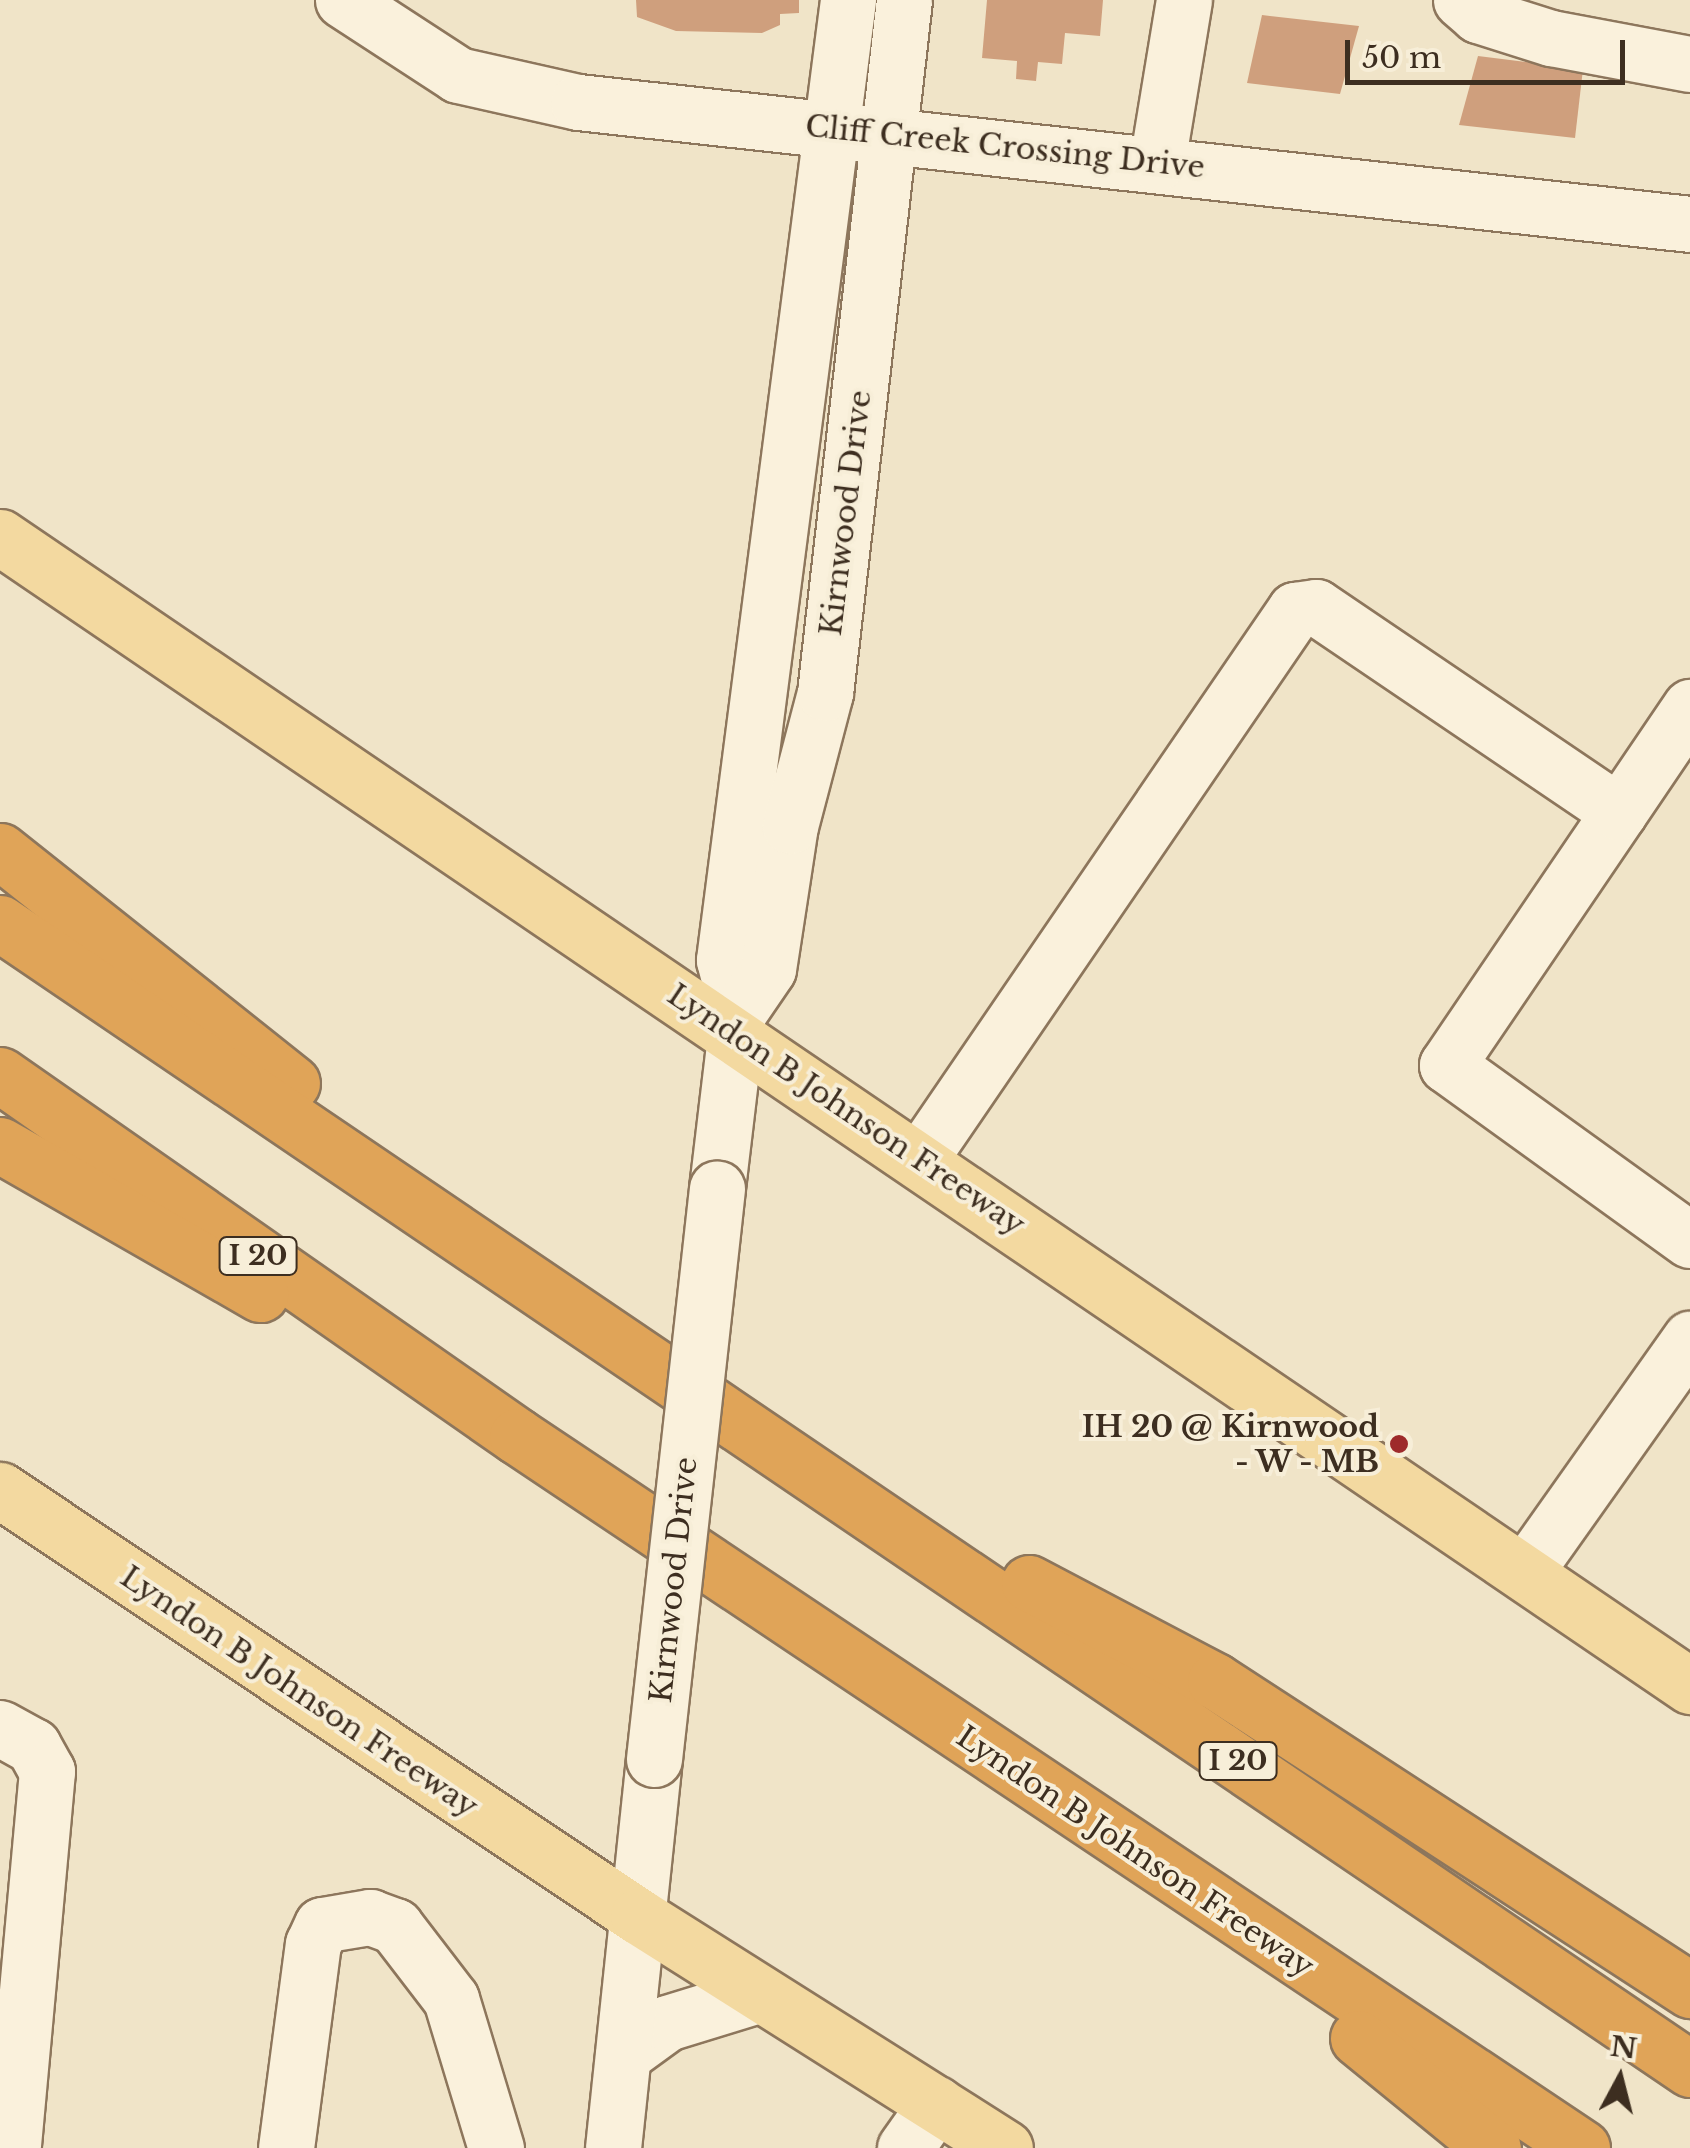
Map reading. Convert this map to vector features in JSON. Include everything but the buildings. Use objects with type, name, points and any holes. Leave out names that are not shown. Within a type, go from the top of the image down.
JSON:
[{"type":"highway","points":[[0,850],[532,1284]]},
{"type":"highway","name":"I 20","points":[[0,923],[1690,2069]]},
{"type":"highway","name":"Lyndon B Johnson Freeway","points":[[0,1075],[517,1436],[1118,1844],[1582,2148]]},
{"type":"highway","points":[[0,1145],[517,1436]]},
{"type":"highway","points":[[787,1454],[1216,1681],[1690,1990]]},
{"type":"highway","points":[[1118,1844],[1494,2148]]},
{"type":"main road","name":"Lyndon B Johnson Freeway","points":[[0,537],[736,1025],[921,1157],[1690,1686]]},
{"type":"main road","name":"Lyndon B Johnson Freeway","points":[[0,1490],[638,1916],[1006,2148]]},
{"type":"street","name":"Cliff Creek Crossing Drive","points":[[344,0],[458,74],[578,102],[890,133],[1690,224]]},
{"type":"street","name":"Kirnwood Drive","points":[[613,2148],[736,1025],[724,960],[848,0]]},
{"type":"street","name":"Kirnwood Drive","points":[[736,1025],[768,969],[790,826],[825,693],[904,0]]},
{"type":"street","points":[[1157,163],[1184,0]]},
{"type":"street","points":[[1462,0],[1478,15],[1550,38],[1690,64]]},
{"type":"street","points":[[921,1157],[1295,610],[1316,607],[1618,812]]},
{"type":"street","points":[[1690,707],[1447,1065],[1690,1240]]},
{"type":"street","points":[[1525,1572],[1690,1339]]},
{"type":"street","points":[[0,1728],[33,1746],[46,1772],[13,2148]]},
{"type":"street","points":[[286,2148],[313,1944],[322,1925],[370,1917],[394,1926],[450,1999],[496,2148]]},
{"type":"street","points":[[623,2056],[667,2023],[761,1994]]},
{"type":"street","points":[[905,2148],[936,2104]]},
{"type":"place","name":"IH 20 @ Kirnwood - W - MB","points":[[1399,1444]]}]
